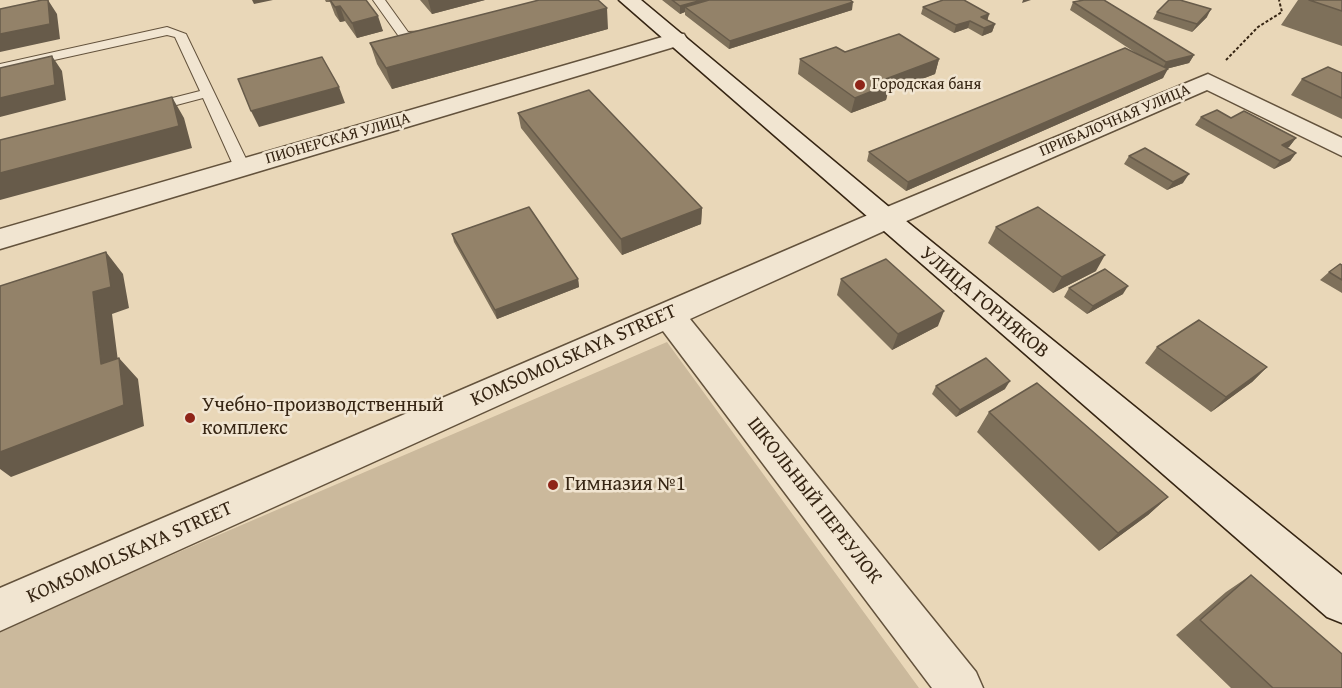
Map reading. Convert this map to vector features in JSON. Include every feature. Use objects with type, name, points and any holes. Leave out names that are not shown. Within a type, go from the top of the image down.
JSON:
[{"type":"street","name":"УЛИЦА ГОРНЯКОВ","points":[[629,0],[885,219],[1342,602]]},
{"type":"street","name":"ПИОНЕРСКАЯ УЛИЦА","points":[[0,239],[676,39]]},
{"type":"street","name":"ПРИБАЛОЧНАЯ УЛИЦА","points":[[885,219],[1208,81],[1342,148]]},
{"type":"street","name":"KOMSOMOLSKAYA STREET","points":[[0,610],[885,219]]},
{"type":"street","name":"ШКОЛЬНЫЙ ПЕРЕУЛОК","points":[[669,315],[960,688]]},
{"type":"lane","points":[[379,0],[404,35],[413,38],[445,31]]},
{"type":"lane","points":[[0,68],[167,31],[180,34],[242,167]]},
{"type":"lane","points":[[138,111],[207,93]]},
{"type":"path","points":[[1208,81],[1258,27],[1282,12],[1279,0]]},
{"type":"shaded area","name":"Гимназия №1","points":[[667,342],[919,688],[0,688],[0,629]]},
{"type":"building","points":[[48,0],[50,24],[0,34],[0,9]]},
{"type":"building","points":[[330,0],[366,0],[378,16],[352,23],[340,6],[335,7]]},
{"type":"building","points":[[539,0],[598,0],[607,8],[386,68],[370,43]]},
{"type":"building","points":[[672,0],[702,0],[680,6]]},
{"type":"building","points":[[709,0],[850,0],[853,2],[730,41],[685,7]]},
{"type":"building","points":[[943,0],[964,0],[989,14],[981,17],[995,24],[984,28],[970,21],[956,25],[923,7]]},
{"type":"building","points":[[1104,0],[1194,55],[1166,62],[1073,2]]},
{"type":"building","points":[[1169,0],[1180,0],[1211,9],[1197,24],[1157,12]]},
{"type":"building","points":[[1309,0],[1342,0],[1342,11]]},
{"type":"building","points":[[899,34],[939,59],[883,80],[890,84],[855,98],[800,59],[836,47],[845,52]]},
{"type":"building","points":[[1125,48],[1168,69],[908,182],[869,152]]},
{"type":"building","points":[[52,56],[55,85],[0,98],[0,68]]},
{"type":"building","points":[[322,57],[339,87],[251,111],[238,79]]},
{"type":"building","points":[[1328,67],[1342,73],[1342,98],[1302,79]]},
{"type":"building","points":[[589,90],[702,208],[621,239],[518,113]]},
{"type":"building","points":[[172,97],[179,126],[0,173],[0,140]]},
{"type":"building","points":[[1217,110],[1231,118],[1244,111],[1296,138],[1282,145],[1296,153],[1280,161],[1201,117]]},
{"type":"building","points":[[1145,148],[1189,174],[1173,182],[1129,156]]},
{"type":"building","points":[[529,207],[578,279],[495,310],[452,234]]},
{"type":"building","points":[[1038,207],[1105,255],[1062,277],[996,227]]},
{"type":"building","points":[[106,252],[111,287],[93,292],[101,364],[119,358],[124,405],[0,452],[0,286]]},
{"type":"building","points":[[886,259],[944,311],[898,334],[841,279]]},
{"type":"building","points":[[1340,264],[1342,265],[1342,280],[1329,272]]},
{"type":"building","points":[[1105,269],[1128,286],[1093,306],[1069,288]]},
{"type":"building","points":[[1199,320],[1267,367],[1226,397],[1157,347]]},
{"type":"building","points":[[986,358],[1010,381],[960,410],[936,386]]},
{"type":"building","points":[[1037,383],[1168,497],[1118,533],[989,412]]},
{"type":"building","points":[[1251,575],[1342,654],[1342,688],[1273,688],[1200,620]]},
{"type":"place","name":"Городская баня","points":[[860,85]]},
{"type":"place","name":"Учебно-производственный комплекс","points":[[190,418]]},
{"type":"place","name":"Гимназия №1","points":[[553,485]]}]
